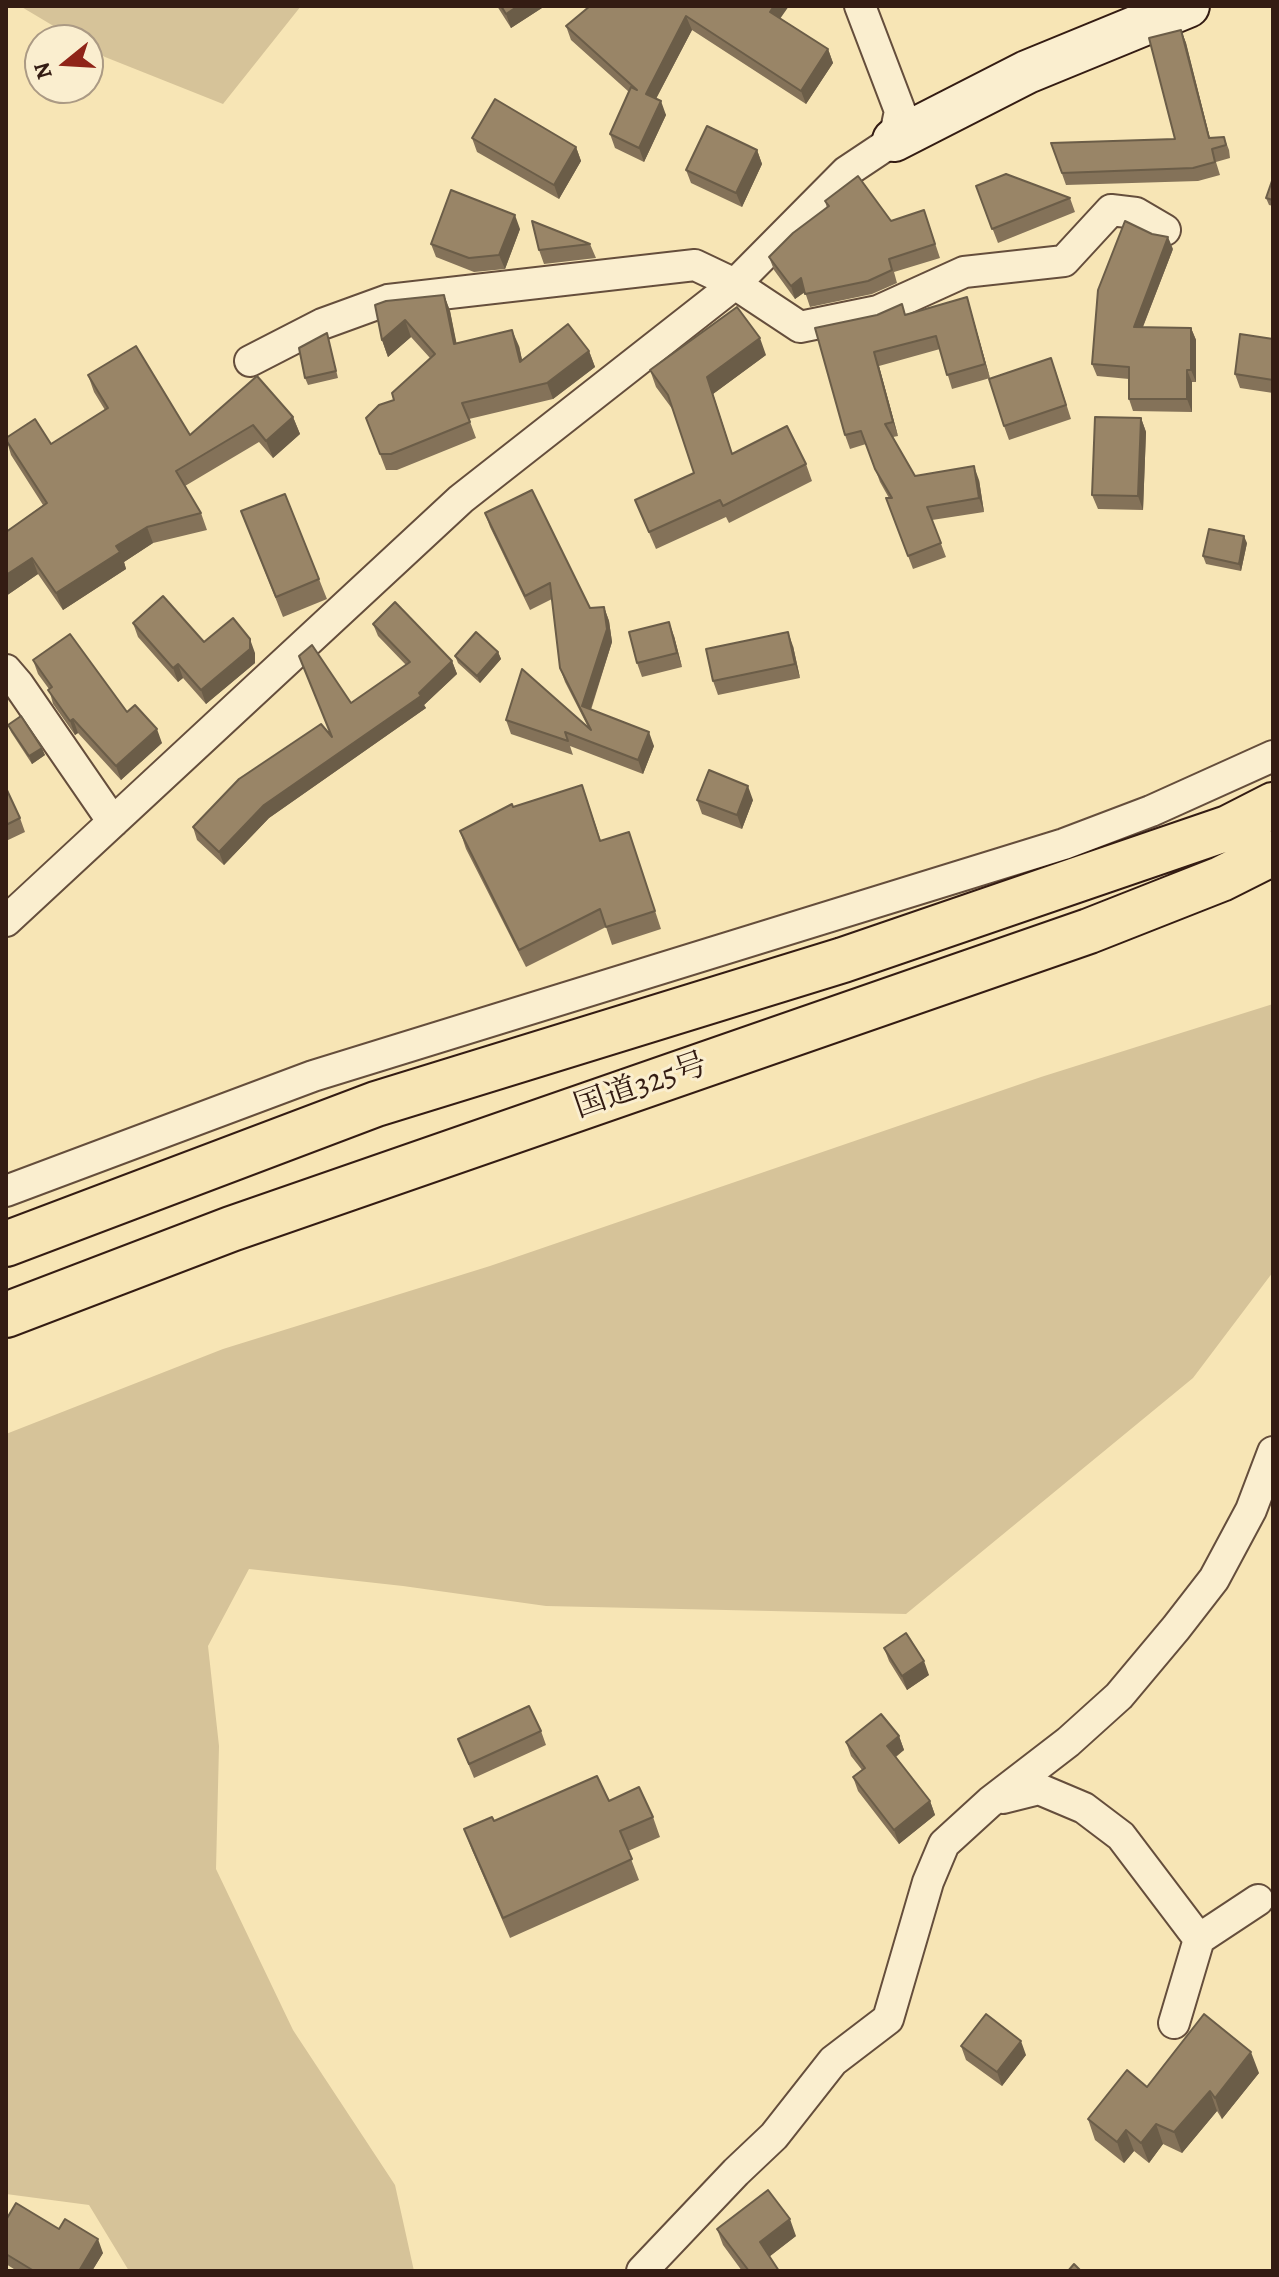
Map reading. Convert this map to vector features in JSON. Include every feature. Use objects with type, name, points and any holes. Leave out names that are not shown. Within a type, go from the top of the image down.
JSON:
[{"type":"highway","name":"国道325号","points":[[6,1244],[376,1104],[843,960],[1228,828],[1273,805]]},
{"type":"highway","name":"国道325号","points":[[6,1315],[246,1224],[1089,931],[1221,879],[1273,853]]},
{"type":"street","points":[[860,6],[900,111],[894,140]]},
{"type":"street","points":[[6,921],[461,499],[735,284],[846,172],[894,140],[1027,72],[1188,6]]},
{"type":"street","points":[[250,361],[322,324],[388,300],[695,265],[735,284],[800,327],[878,311],[964,272],[1064,261],[1111,210],[1136,213],[1165,230]]},
{"type":"street","points":[[6,670],[113,822]]},
{"type":"street","points":[[6,1191],[313,1076],[1064,844],[1151,811],[1273,756]]},
{"type":"street","points":[[642,2271],[774,2136],[833,2061],[888,2019],[928,1882],[944,1844],[1119,1696],[1214,1579],[1251,1510],[1273,1452]]},
{"type":"street","points":[[990,1802],[1039,1789],[1084,1808],[1121,1836],[1199,1939]]},
{"type":"street","points":[[1174,2023],[1199,1939],[1258,1900]]},
{"type":"shaded area","points":[[20,6],[301,6],[223,104],[104,56],[104,24],[50,24]]},
{"type":"shaded area","points":[[1273,1004],[1273,1272],[1193,1378],[906,1614],[546,1606],[249,1569],[208,1646],[219,1746],[216,1869],[293,2030],[395,2185],[414,2271],[129,2271],[89,2205],[6,2194],[6,1434],[223,1349],[490,1266],[1041,1077]]},
{"type":"building","points":[[501,6],[518,6],[506,14]]},
{"type":"building","points":[[590,6],[774,6],[770,12],[828,49],[801,91],[686,16],[646,94],[661,101],[639,148],[610,134],[631,87],[637,90],[566,26]]},
{"type":"building","points":[[1181,30],[1209,138],[1224,137],[1226,145],[1212,149],[1215,162],[1193,168],[1062,173],[1051,143],[1175,139],[1149,38]]},
{"type":"building","points":[[495,99],[576,147],[554,185],[472,138]]},
{"type":"building","points":[[707,126],[757,150],[736,193],[686,170]]},
{"type":"building","points":[[1006,174],[1070,198],[992,229],[976,186]]},
{"type":"building","points":[[858,176],[891,221],[924,210],[935,244],[889,259],[892,270],[868,281],[805,294],[801,278],[791,286],[769,257],[793,233],[829,206],[825,201]]},
{"type":"building","points":[[1273,178],[1273,200],[1266,198]]},
{"type":"building","points":[[451,190],[515,215],[499,255],[469,258],[431,244]]},
{"type":"building","points":[[532,221],[590,244],[539,250]]},
{"type":"building","points":[[1125,221],[1152,234],[1168,237],[1134,327],[1191,328],[1187,399],[1129,399],[1129,367],[1092,364],[1098,290]]},
{"type":"building","points":[[444,295],[454,344],[512,330],[520,362],[568,324],[589,351],[547,383],[462,403],[470,422],[391,454],[380,454],[366,418],[379,405],[394,400],[392,393],[435,354],[405,320],[382,340],[375,305]]},
{"type":"building","points":[[967,297],[985,364],[947,375],[936,336],[874,352],[893,422],[885,424],[915,476],[974,466],[979,498],[927,507],[941,543],[908,556],[886,498],[892,498],[875,469],[861,431],[845,435],[815,328],[877,315],[902,304],[905,315]]},
{"type":"building","points":[[737,307],[760,338],[707,377],[732,454],[787,426],[806,464],[723,506],[720,500],[649,532],[635,500],[694,473],[668,395],[650,370]]},
{"type":"building","points":[[327,333],[336,371],[305,378],[299,348]]},
{"type":"building","points":[[1240,334],[1273,339],[1273,380],[1235,374]]},
{"type":"building","points":[[136,346],[190,435],[257,376],[293,417],[266,441],[253,425],[176,471],[201,513],[147,527],[116,546],[120,552],[56,593],[32,558],[6,575],[6,532],[47,503],[6,438],[35,419],[51,444],[108,408],[88,375]]},
{"type":"building","points":[[1051,358],[1066,405],[1004,426],[989,379]]},
{"type":"building","points":[[1095,417],[1141,418],[1138,496],[1092,495]]},
{"type":"building","points":[[532,490],[590,608],[604,607],[607,629],[582,706],[649,732],[638,760],[565,732],[568,741],[506,720],[522,669],[591,730],[560,668],[550,583],[525,596],[485,513]]},
{"type":"building","points":[[285,494],[319,579],[276,597],[241,511]]},
{"type":"building","points":[[1209,529],[1244,536],[1239,564],[1203,556]]},
{"type":"building","points":[[163,596],[204,642],[233,618],[250,639],[250,649],[201,690],[178,664],[173,668],[133,623]]},
{"type":"building","points":[[395,602],[452,661],[419,693],[421,696],[264,805],[219,852],[193,827],[239,779],[321,724],[332,737],[299,656],[312,645],[351,703],[410,662],[373,624]]},
{"type":"building","points":[[669,622],[677,653],[637,663],[629,632]]},
{"type":"building","points":[[476,632],[498,652],[477,676],[455,656]]},
{"type":"building","points":[[788,632],[795,664],[713,681],[706,649]]},
{"type":"building","points":[[70,634],[127,712],[135,705],[157,729],[116,766],[73,719],[70,721],[48,690],[52,687],[33,660]]},
{"type":"building","points":[[21,716],[42,748],[29,756],[8,725]]},
{"type":"building","points":[[709,770],[748,786],[737,815],[697,800]]},
{"type":"building","points":[[582,785],[600,841],[629,832],[655,911],[606,927],[600,909],[519,950],[460,831],[512,804],[513,807]]},
{"type":"building","points":[[6,788],[20,818],[6,825]]},
{"type":"building","points":[[906,1633],[924,1661],[902,1676],[884,1648]]},
{"type":"building","points":[[529,1706],[541,1731],[469,1764],[458,1739]]},
{"type":"building","points":[[881,1714],[899,1736],[887,1746],[930,1801],[894,1830],[853,1777],[865,1768],[846,1742]]},
{"type":"building","points":[[597,1776],[609,1801],[639,1787],[653,1817],[620,1831],[632,1859],[503,1918],[464,1829],[492,1817],[494,1821]]},
{"type":"building","points":[[986,2014],[1021,2041],[997,2072],[961,2046]]},
{"type":"building","points":[[1204,2014],[1251,2052],[1215,2098],[1210,2091],[1174,2132],[1156,2124],[1141,2143],[1126,2130],[1117,2142],[1088,2119],[1127,2070],[1147,2087]]},
{"type":"building","points":[[768,2190],[790,2219],[760,2242],[779,2271],[749,2271],[717,2229]]},
{"type":"building","points":[[16,2203],[59,2229],[65,2219],[98,2239],[79,2271],[34,2271],[6,2254],[6,2220]]},
{"type":"building","points":[[1074,2264],[1081,2271],[1068,2271]]}]
